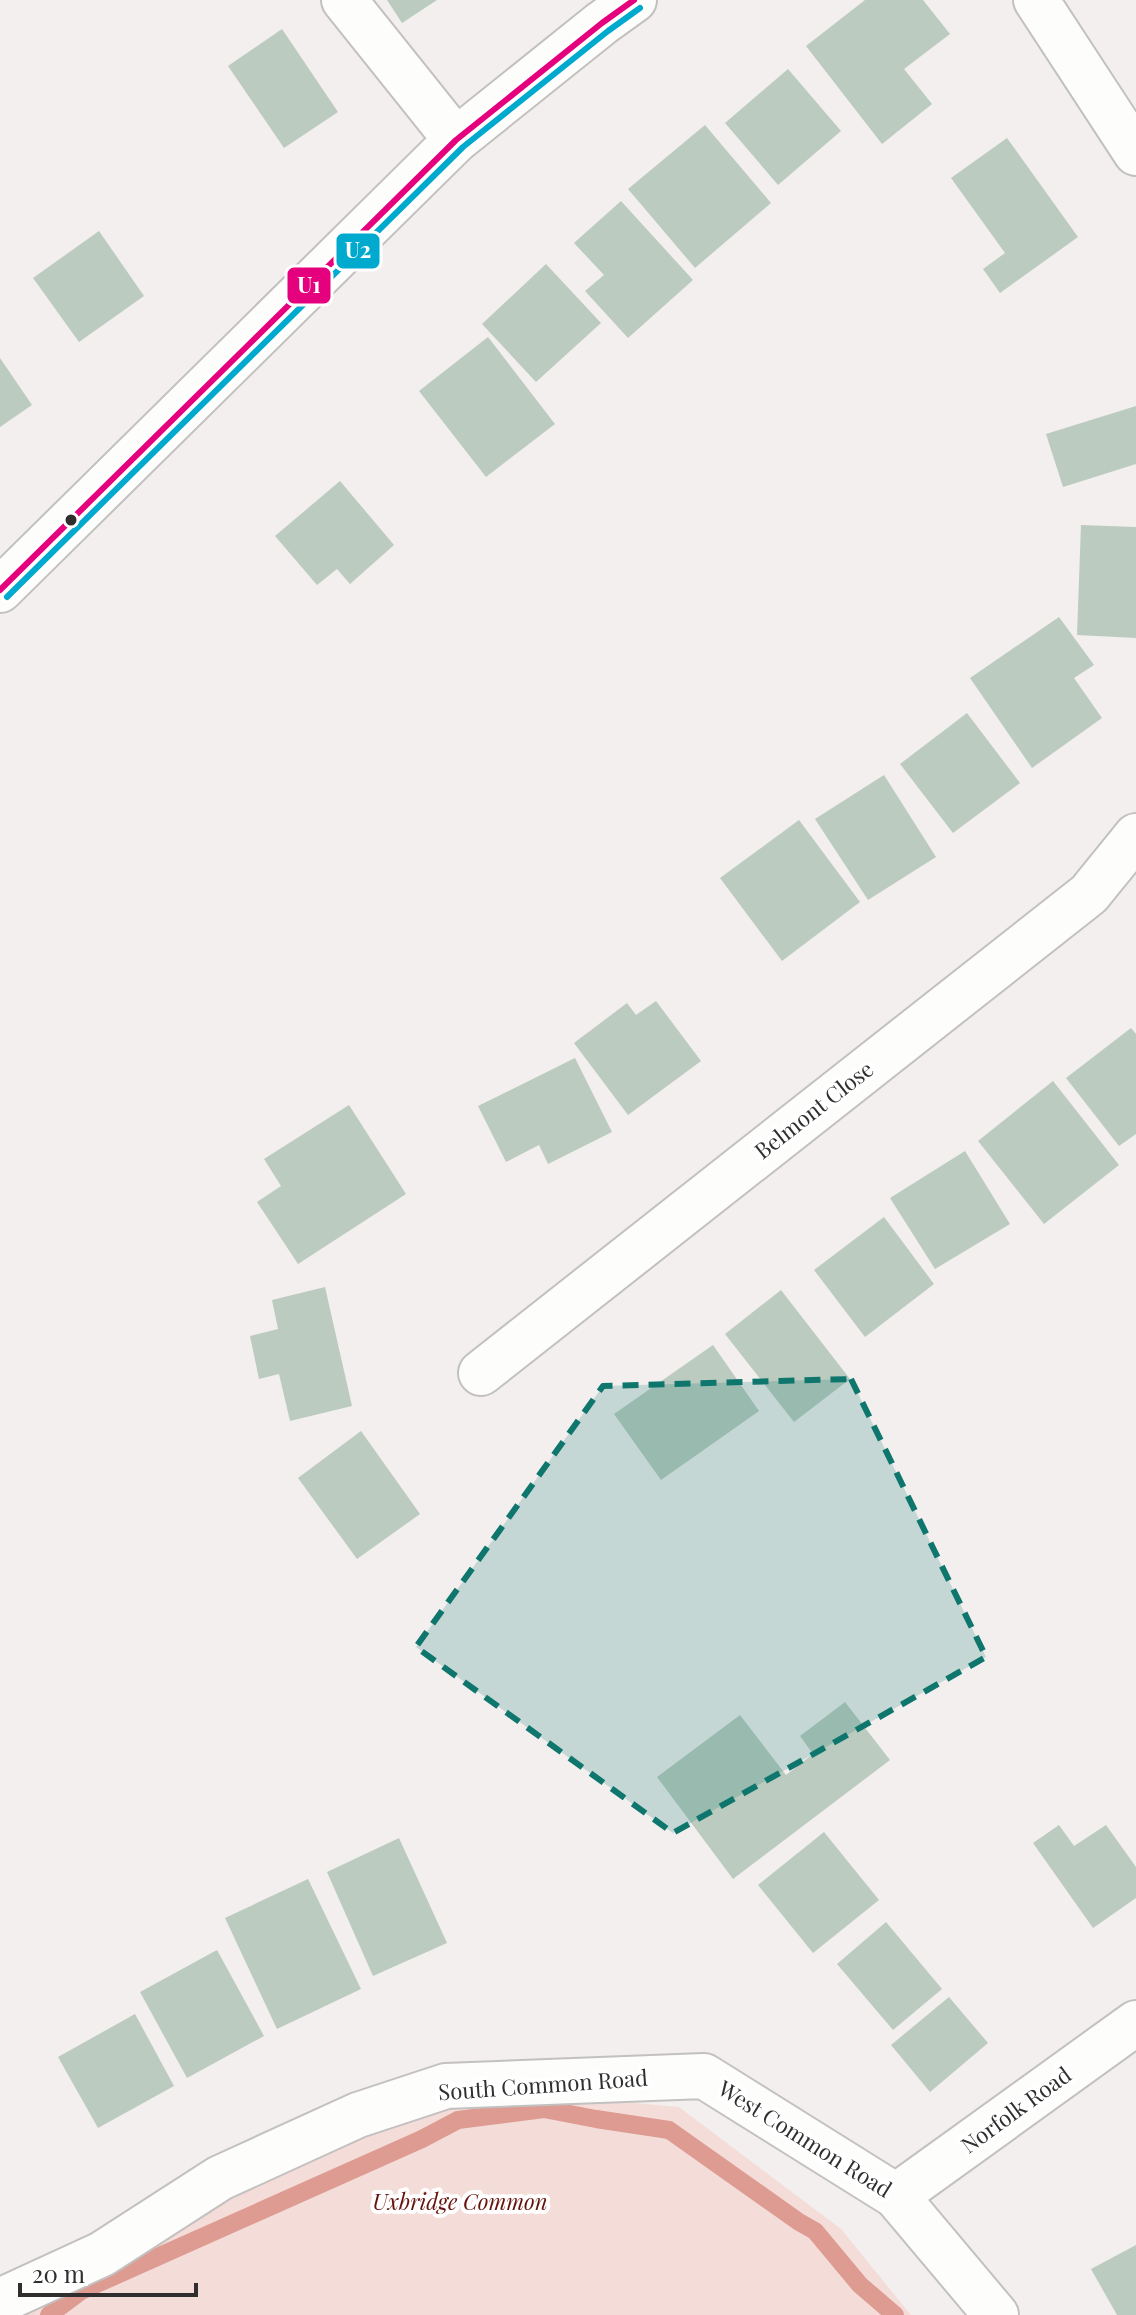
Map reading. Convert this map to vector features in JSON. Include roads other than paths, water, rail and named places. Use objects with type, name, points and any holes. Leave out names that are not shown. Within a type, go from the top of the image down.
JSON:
[{"type":"street","points":[[344,0],[456,140]]},
{"type":"street","points":[[0,590],[456,140],[634,0]]},
{"type":"street","points":[[1036,0],[1136,153]]},
{"type":"street","name":"Belmont Close","points":[[481,1373],[1089,894],[1136,836]]},
{"type":"street","name":"Norfolk Road","points":[[896,2196],[1136,2023]]},
{"type":"street","name":"West Common Road","points":[[704,2076],[896,2196],[996,2315]]},
{"type":"street","name":"South Common Road","points":[[0,2301],[102,2254],[220,2178],[358,2115],[446,2086],[704,2076]]},
{"type":"waterway","points":[[49,2315],[81,2291],[422,2139],[458,2120],[544,2109],[669,2130],[815,2231],[860,2285],[895,2315]]},
{"type":"park label","name":"Uxbridge Common","points":[[460,2202]]}]
